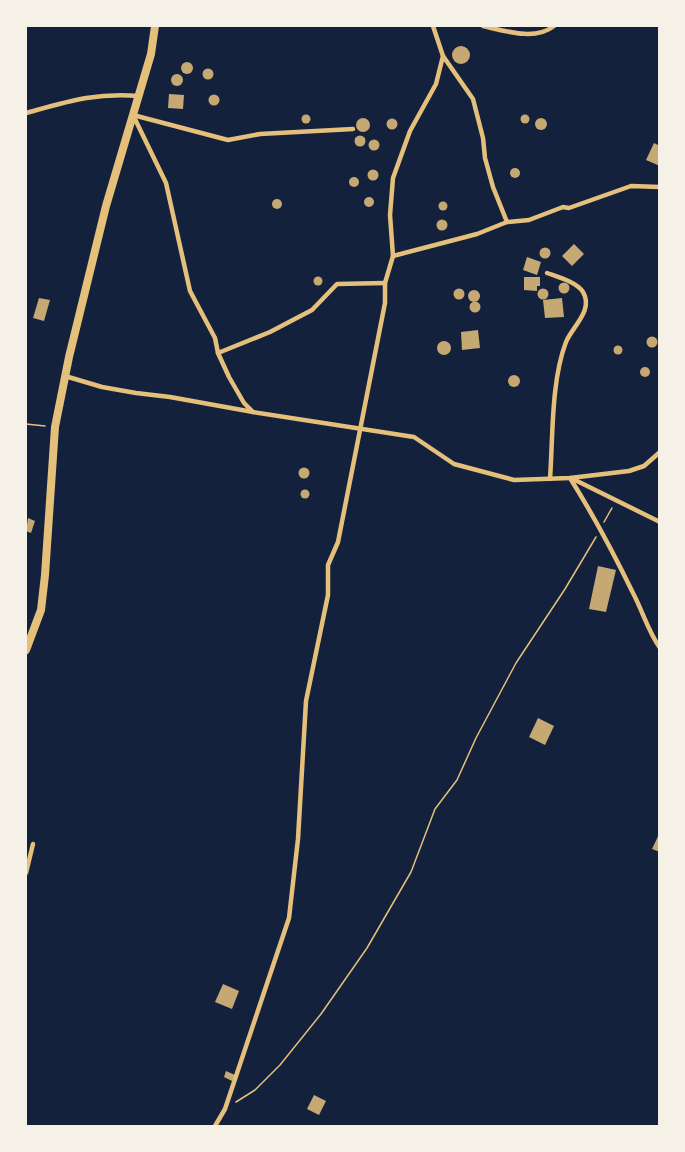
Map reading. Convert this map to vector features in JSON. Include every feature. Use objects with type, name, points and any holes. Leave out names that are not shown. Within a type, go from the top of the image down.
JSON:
[{"type":"main road","points":[[26,650],[41,610],[55,427],[65,376],[106,206],[139,96],[155,26]]},
{"type":"street","points":[[433,26],[443,56],[473,99],[493,187],[507,222]]},
{"type":"street","points":[[483,26],[514,34],[546,32],[554,26]]},
{"type":"street","points":[[215,1126],[225,1109],[289,918],[298,840],[306,701],[328,595],[328,565],[338,542],[386,303],[384,283],[393,256],[390,215],[393,178],[410,131],[436,84],[443,56]]},
{"type":"street","points":[[26,113],[89,96],[113,94],[139,96]]},
{"type":"street","points":[[133,115],[228,140],[260,135],[353,129]]},
{"type":"street","points":[[133,115],[166,183],[190,291],[215,338],[218,353],[244,403],[253,412]]},
{"type":"street","points":[[393,256],[477,234],[507,222],[529,220],[631,186],[660,187]]},
{"type":"street","points":[[547,273],[575,285],[583,292],[587,304],[582,317],[567,340],[560,360],[556,382],[550,479]]},
{"type":"street","points":[[218,353],[270,332],[312,310],[337,284],[384,283]]},
{"type":"street","points":[[65,376],[102,387],[136,393],[414,437],[454,464],[514,480],[570,478],[629,471],[644,466],[660,452]]},
{"type":"street","points":[[570,478],[660,522]]},
{"type":"street","points":[[570,478],[601,528],[639,604],[650,635],[660,648]]},
{"type":"street","points":[[26,873],[33,844]]},
{"type":"path","points":[[26,424],[55,427]]},
{"type":"path","points":[[225,1109],[255,1090],[280,1065],[321,1014],[366,948],[411,872],[435,809],[457,780],[476,738],[516,663],[565,589],[617,500]]},
{"type":"building","points":[[461,46],[467,49],[470,55],[467,61],[461,64],[455,61],[452,55],[455,49]]},
{"type":"building","points":[[189,62],[193,68],[189,74],[185,74],[181,66]]},
{"type":"building","points":[[208,68],[214,74],[208,80],[202,74]]},
{"type":"building","points":[[177,74],[183,80],[177,86],[171,80]]},
{"type":"building","points":[[169,94],[184,95],[183,109],[168,108]]},
{"type":"building","points":[[214,95],[218,96],[218,104],[214,105],[210,104],[209,100],[210,96]]},
{"type":"building","points":[[306,114],[311,119],[306,124],[301,119]]},
{"type":"building","points":[[525,115],[529,119],[525,123],[521,119]]},
{"type":"building","points":[[363,118],[368,120],[370,125],[368,130],[363,132],[358,130],[356,125],[358,120]]},
{"type":"building","points":[[543,118],[547,124],[543,130],[539,130],[535,122]]},
{"type":"building","points":[[392,119],[396,120],[396,128],[392,129],[388,128],[387,124],[388,120]]},
{"type":"building","points":[[360,136],[364,137],[364,145],[360,146],[356,145],[355,141],[356,137]]},
{"type":"building","points":[[374,140],[378,141],[378,149],[374,150],[370,149],[369,145],[370,141]]},
{"type":"building","points":[[654,143],[660,146],[660,166],[646,160]]},
{"type":"building","points":[[515,168],[519,169],[519,177],[515,178],[511,177],[510,173],[511,169]]},
{"type":"building","points":[[373,169],[379,175],[373,181],[367,175]]},
{"type":"building","points":[[354,177],[358,178],[358,186],[354,187],[350,186],[349,182],[350,178]]},
{"type":"building","points":[[369,197],[373,198],[373,206],[369,207],[365,206],[364,202],[365,198]]},
{"type":"building","points":[[277,199],[282,204],[277,209],[272,204]]},
{"type":"building","points":[[443,202],[447,206],[443,210],[439,206]]},
{"type":"building","points":[[442,220],[446,221],[446,229],[442,230],[438,229],[437,225],[438,221]]},
{"type":"building","points":[[574,244],[584,254],[572,266],[562,256]]},
{"type":"building","points":[[545,248],[549,249],[549,257],[545,258],[541,257],[540,253],[541,249]]},
{"type":"building","points":[[527,257],[541,262],[537,275],[523,270]]},
{"type":"building","points":[[318,276],[323,281],[318,286],[313,281]]},
{"type":"building","points":[[524,277],[540,277],[540,286],[537,286],[537,291],[524,290]]},
{"type":"building","points":[[564,282],[570,288],[564,294],[558,288]]},
{"type":"building","points":[[459,288],[465,294],[459,300],[453,294]]},
{"type":"building","points":[[543,289],[547,290],[547,298],[543,299],[539,298],[538,294],[539,290]]},
{"type":"building","points":[[476,290],[480,296],[476,302],[472,302],[468,294]]},
{"type":"building","points":[[39,298],[50,300],[44,321],[33,318]]},
{"type":"building","points":[[562,298],[564,317],[545,318],[543,300]]},
{"type":"building","points":[[475,302],[479,303],[479,311],[475,312],[471,311],[470,307],[471,303]]},
{"type":"building","points":[[478,330],[480,348],[462,350],[461,332]]},
{"type":"building","points":[[652,337],[656,338],[656,346],[652,347],[648,346],[647,342],[648,338]]},
{"type":"building","points":[[444,341],[449,343],[451,348],[449,353],[444,355],[439,353],[437,348],[439,343]]},
{"type":"building","points":[[618,346],[622,350],[618,354],[614,350]]},
{"type":"building","points":[[645,367],[649,368],[649,376],[645,377],[641,376],[640,372],[641,368]]},
{"type":"building","points":[[516,375],[520,381],[516,387],[512,387],[508,379]]},
{"type":"building","points":[[304,468],[308,469],[308,477],[304,478],[300,477],[299,473],[300,469]]},
{"type":"building","points":[[305,489],[310,494],[305,499],[300,494]]},
{"type":"building","points":[[28,518],[35,521],[31,533],[26,531]]},
{"type":"building","points":[[598,566],[616,570],[606,612],[589,609]]},
{"type":"building","points":[[538,718],[554,726],[545,745],[529,737]]},
{"type":"building","points":[[660,832],[660,852],[652,849]]},
{"type":"building","points":[[223,984],[239,991],[232,1009],[215,1002]]},
{"type":"building","points":[[226,1071],[235,1075],[232,1081],[224,1077]]},
{"type":"building","points":[[314,1095],[326,1101],[319,1115],[307,1109]]}]
